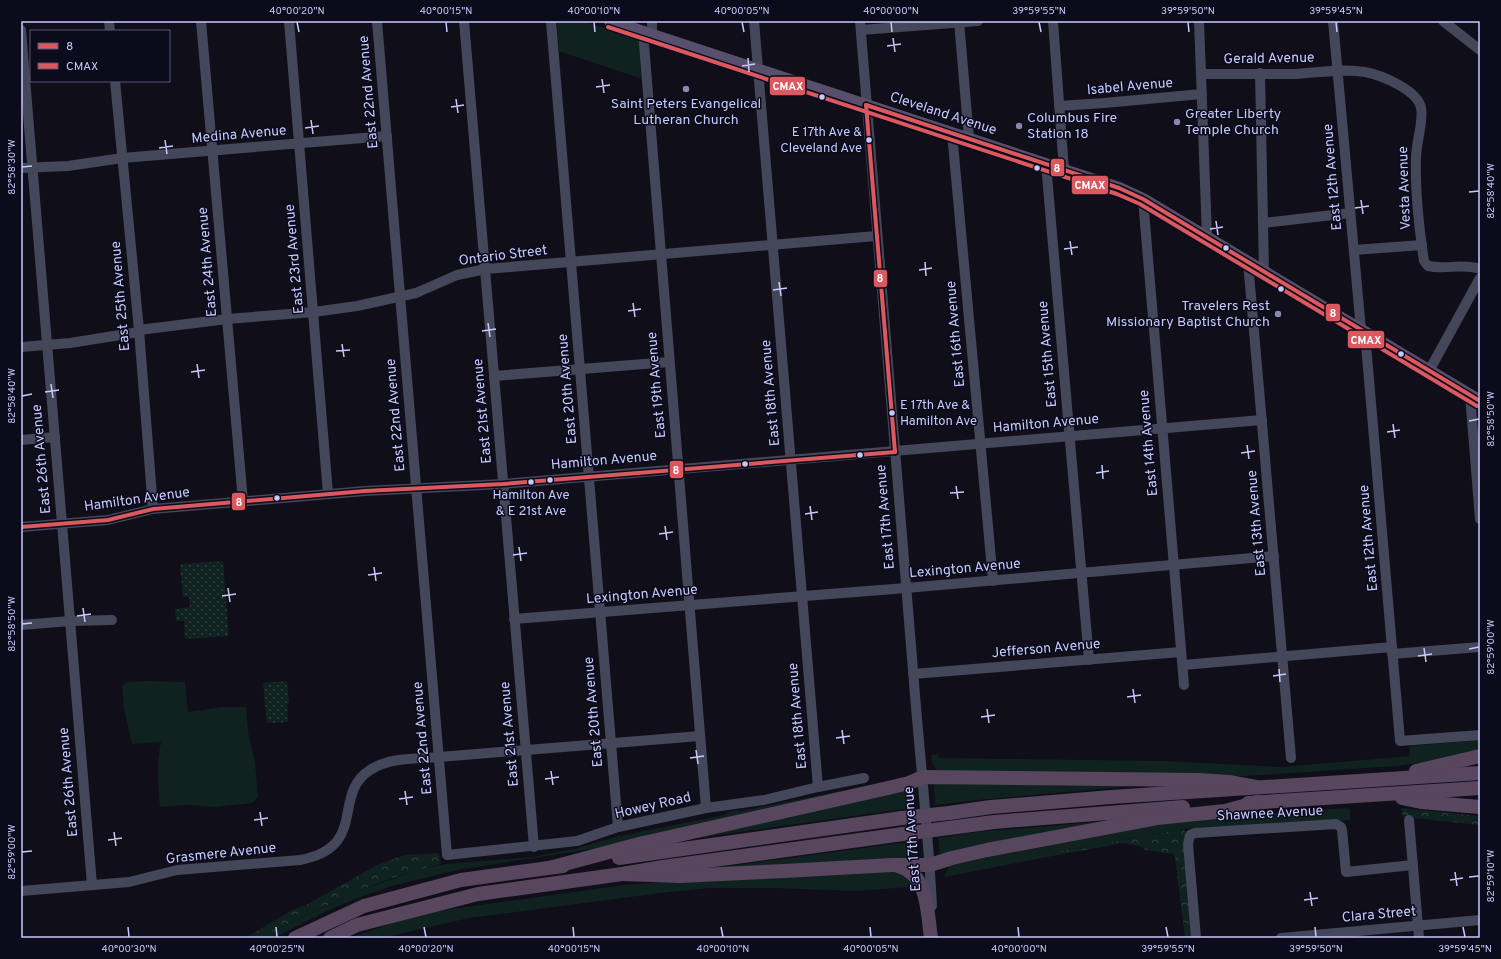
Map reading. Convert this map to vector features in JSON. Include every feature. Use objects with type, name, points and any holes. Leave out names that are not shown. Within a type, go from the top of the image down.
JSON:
[{"type":"highway","points":[[1386,779],[1442,764],[1480,756]]},
{"type":"highway","points":[[295,938],[364,906],[461,880],[902,818],[991,807],[1111,797],[1480,773]]},
{"type":"highway","points":[[553,867],[639,844],[888,788],[908,783],[923,777],[1199,780],[1229,782],[1256,787]]},
{"type":"highway","points":[[330,938],[357,925],[478,894],[994,822],[1132,810],[1480,788]]},
{"type":"highway","points":[[1386,794],[1421,802],[1480,807]]},
{"type":"highway","points":[[622,874],[680,876],[892,865],[930,865],[987,850],[1157,818],[1225,811],[1258,802]]},
{"type":"highway","points":[[892,865],[905,868],[920,881],[933,938]]},
{"type":"main road","name":"Cleveland Avenue","points":[[610,21],[1119,188],[1143,199],[1475,398]]},
{"type":"street","name":"East 24th Avenue","points":[[202,21],[243,501]]},
{"type":"street","name":"East 23rd Avenue","points":[[289,21],[328,494]]},
{"type":"street","name":"East 22nd Avenue","points":[[377,21],[447,855]]},
{"type":"street","name":"East 21st Avenue","points":[[464,21],[534,847]]},
{"type":"street","name":"East 20th Avenue","points":[[551,21],[618,827]]},
{"type":"street","name":"East 19th Avenue","points":[[652,21],[648,33],[660,255],[706,808]]},
{"type":"street","name":"East 18th Avenue","points":[[754,21],[818,787]]},
{"type":"street","points":[[860,26],[978,21]]},
{"type":"street","points":[[1053,21],[1064,170]]},
{"type":"street","points":[[1199,21],[1207,237]]},
{"type":"street","name":"East 12th Avenue","points":[[1333,21],[1400,741],[1480,735]]},
{"type":"street","points":[[1444,21],[1480,50]]},
{"type":"street","points":[[959,22],[969,139]]},
{"type":"street","name":"East 17th Avenue","points":[[860,26],[876,236],[923,777],[930,865],[933,938]]},
{"type":"street","name":"East 26th Avenue","points":[[21,30],[92,885]]},
{"type":"street","name":"Gerald Avenue","points":[[1202,74],[1296,74],[1338,71]]},
{"type":"street","name":"Vesta Avenue","points":[[1338,71],[1364,72],[1381,76],[1400,85],[1417,98],[1421,107],[1422,116],[1417,142],[1416,158],[1424,261],[1428,266],[1435,268],[1471,266],[1480,269]]},
{"type":"street","points":[[1260,73],[1264,272]]},
{"type":"street","name":"East 25th Avenue","points":[[115,82],[139,331],[153,508]]},
{"type":"street","name":"Isabel Avenue","points":[[1059,106],[1202,94]]},
{"type":"street","name":"East 16th Avenue","points":[[952,133],[993,581]]},
{"type":"street","name":"Medina Avenue","points":[[21,168],[68,166],[122,158],[387,136]]},
{"type":"street","name":"East 15th Avenue","points":[[1046,164],[1089,660]]},
{"type":"street","name":"East 14th Avenue","points":[[1143,199],[1184,685]]},
{"type":"street","points":[[1263,223],[1350,213]]},
{"type":"street","name":"Ontario Street","points":[[21,348],[227,319],[314,312],[357,306],[416,293],[457,274],[486,269],[774,246],[876,236]]},
{"type":"street","points":[[1354,250],[1422,245]]},
{"type":"street","name":"East 13th Avenue","points":[[1248,262],[1291,758]]},
{"type":"street","points":[[1429,371],[1480,278]]},
{"type":"street","points":[[494,376],[669,362]]},
{"type":"street","points":[[1475,398],[1480,519]]},
{"type":"street","name":"Hamilton Avenue","points":[[21,527],[108,520],[153,508],[328,494],[503,484],[1262,420]]},
{"type":"street","points":[[21,440],[55,437]]},
{"type":"street","name":"Lexington Avenue","points":[[514,619],[993,581],[1274,556]]},
{"type":"street","points":[[21,625],[70,621],[112,620]]},
{"type":"street","points":[[1182,665],[1282,657],[1480,647]]},
{"type":"street","name":"Jefferson Avenue","points":[[913,674],[1182,652]]},
{"type":"street","points":[[439,757],[700,736]]},
{"type":"street","name":"Grasmere Avenue","points":[[21,891],[129,882],[177,870],[300,860],[316,856],[331,847],[339,839],[344,830],[351,796],[355,786],[368,770],[389,762],[439,757]]},
{"type":"street","name":"Howey Road","points":[[447,855],[577,842],[618,827],[706,808],[764,800],[864,778]]},
{"type":"street","points":[[1409,820],[1419,938]]},
{"type":"street","name":"Shawnee Avenue","points":[[1196,938],[1188,844],[1190,835],[1195,833],[1336,824],[1341,827],[1342,830],[1346,872],[1413,865]]},
{"type":"street","name":"Clara Street","points":[[1281,938],[1480,920]]},
{"type":"green space","points":[[557,21],[583,21],[639,40],[641,77],[639,78],[559,51]]},
{"type":"green space","points":[[223,561],[229,636],[185,639],[184,621],[176,621],[175,609],[190,607],[189,596],[183,597],[180,564]]},
{"type":"green space","points":[[287,681],[289,702],[287,703],[288,722],[267,723],[263,683]]},
{"type":"green space","points":[[127,682],[185,682],[188,712],[222,707],[246,707],[248,732],[255,762],[258,797],[252,803],[215,807],[187,805],[160,807],[158,766],[161,742],[132,744],[124,709],[122,686]]},
{"type":"green space","points":[[1480,740],[1480,751],[1426,762],[1396,766],[1246,776],[941,772],[936,771],[937,770],[932,763],[931,755],[939,754],[939,758],[1164,761],[1282,767],[1410,756],[1410,746]]},
{"type":"green space","points":[[905,778],[604,847],[458,870],[395,885],[329,910],[273,938],[262,938],[349,895],[416,870],[446,864],[533,857],[578,848],[619,836],[724,815],[732,811],[741,811]]},
{"type":"green space","points":[[936,783],[1155,784],[935,805],[934,785]]},
{"type":"green space","points":[[909,787],[911,808],[661,843]]},
{"type":"green space","points":[[1345,808],[1350,809],[1350,820],[1184,829],[1059,851],[1057,853],[1058,855],[944,877],[949,866],[948,865],[1122,830],[1201,818]]},
{"type":"green space","points":[[1401,808],[1480,816],[1480,825],[1403,817]]},
{"type":"green space","points":[[1142,818],[940,856],[938,838],[976,832]]},
{"type":"green space","points":[[1184,829],[1186,835],[1192,938],[1185,938],[1175,858],[1173,854],[1146,850],[1139,846],[1123,843],[1058,855],[1057,853],[1059,851]]},
{"type":"green space","points":[[915,841],[916,860],[699,870]]},
{"type":"green space","points":[[438,853],[441,864],[373,885],[330,904],[262,938],[245,938],[292,910],[308,904],[377,865],[404,855]]},
{"type":"green space","points":[[892,865],[920,881],[910,887],[854,891],[775,888],[709,888],[469,918],[382,938],[349,938],[396,922],[437,911],[624,885]]},
{"type":"transit line","name":"CMAX","points":[[608,27],[1117,194],[1140,204],[1477,406]]},
{"type":"transit line","name":"8","points":[[866,105],[1119,188],[1143,199],[1480,401]]},
{"type":"transit line","name":"8","points":[[866,105],[895,452]]},
{"type":"transit line","name":"8","points":[[21,527],[108,520],[153,509],[365,491],[503,484],[895,452]]},
{"type":"place","name":"Saint Peters Evangelical Lutheran Church","points":[[686,89]]},
{"type":"place","name":"Greater Liberty Temple Church","points":[[1177,122]]},
{"type":"place","name":"Columbus Fire Station 18","points":[[1019,126]]},
{"type":"place","name":"E 17th Ave & Cleveland Ave","points":[[869,140]]},
{"type":"place","name":"Travelers Rest Missionary Baptist Church","points":[[1278,314]]},
{"type":"place","name":"E 17th Ave & Hamilton Ave","points":[[892,413]]},
{"type":"place","name":"Hamilton Ave & E 21st Ave","points":[[531,482]]}]
